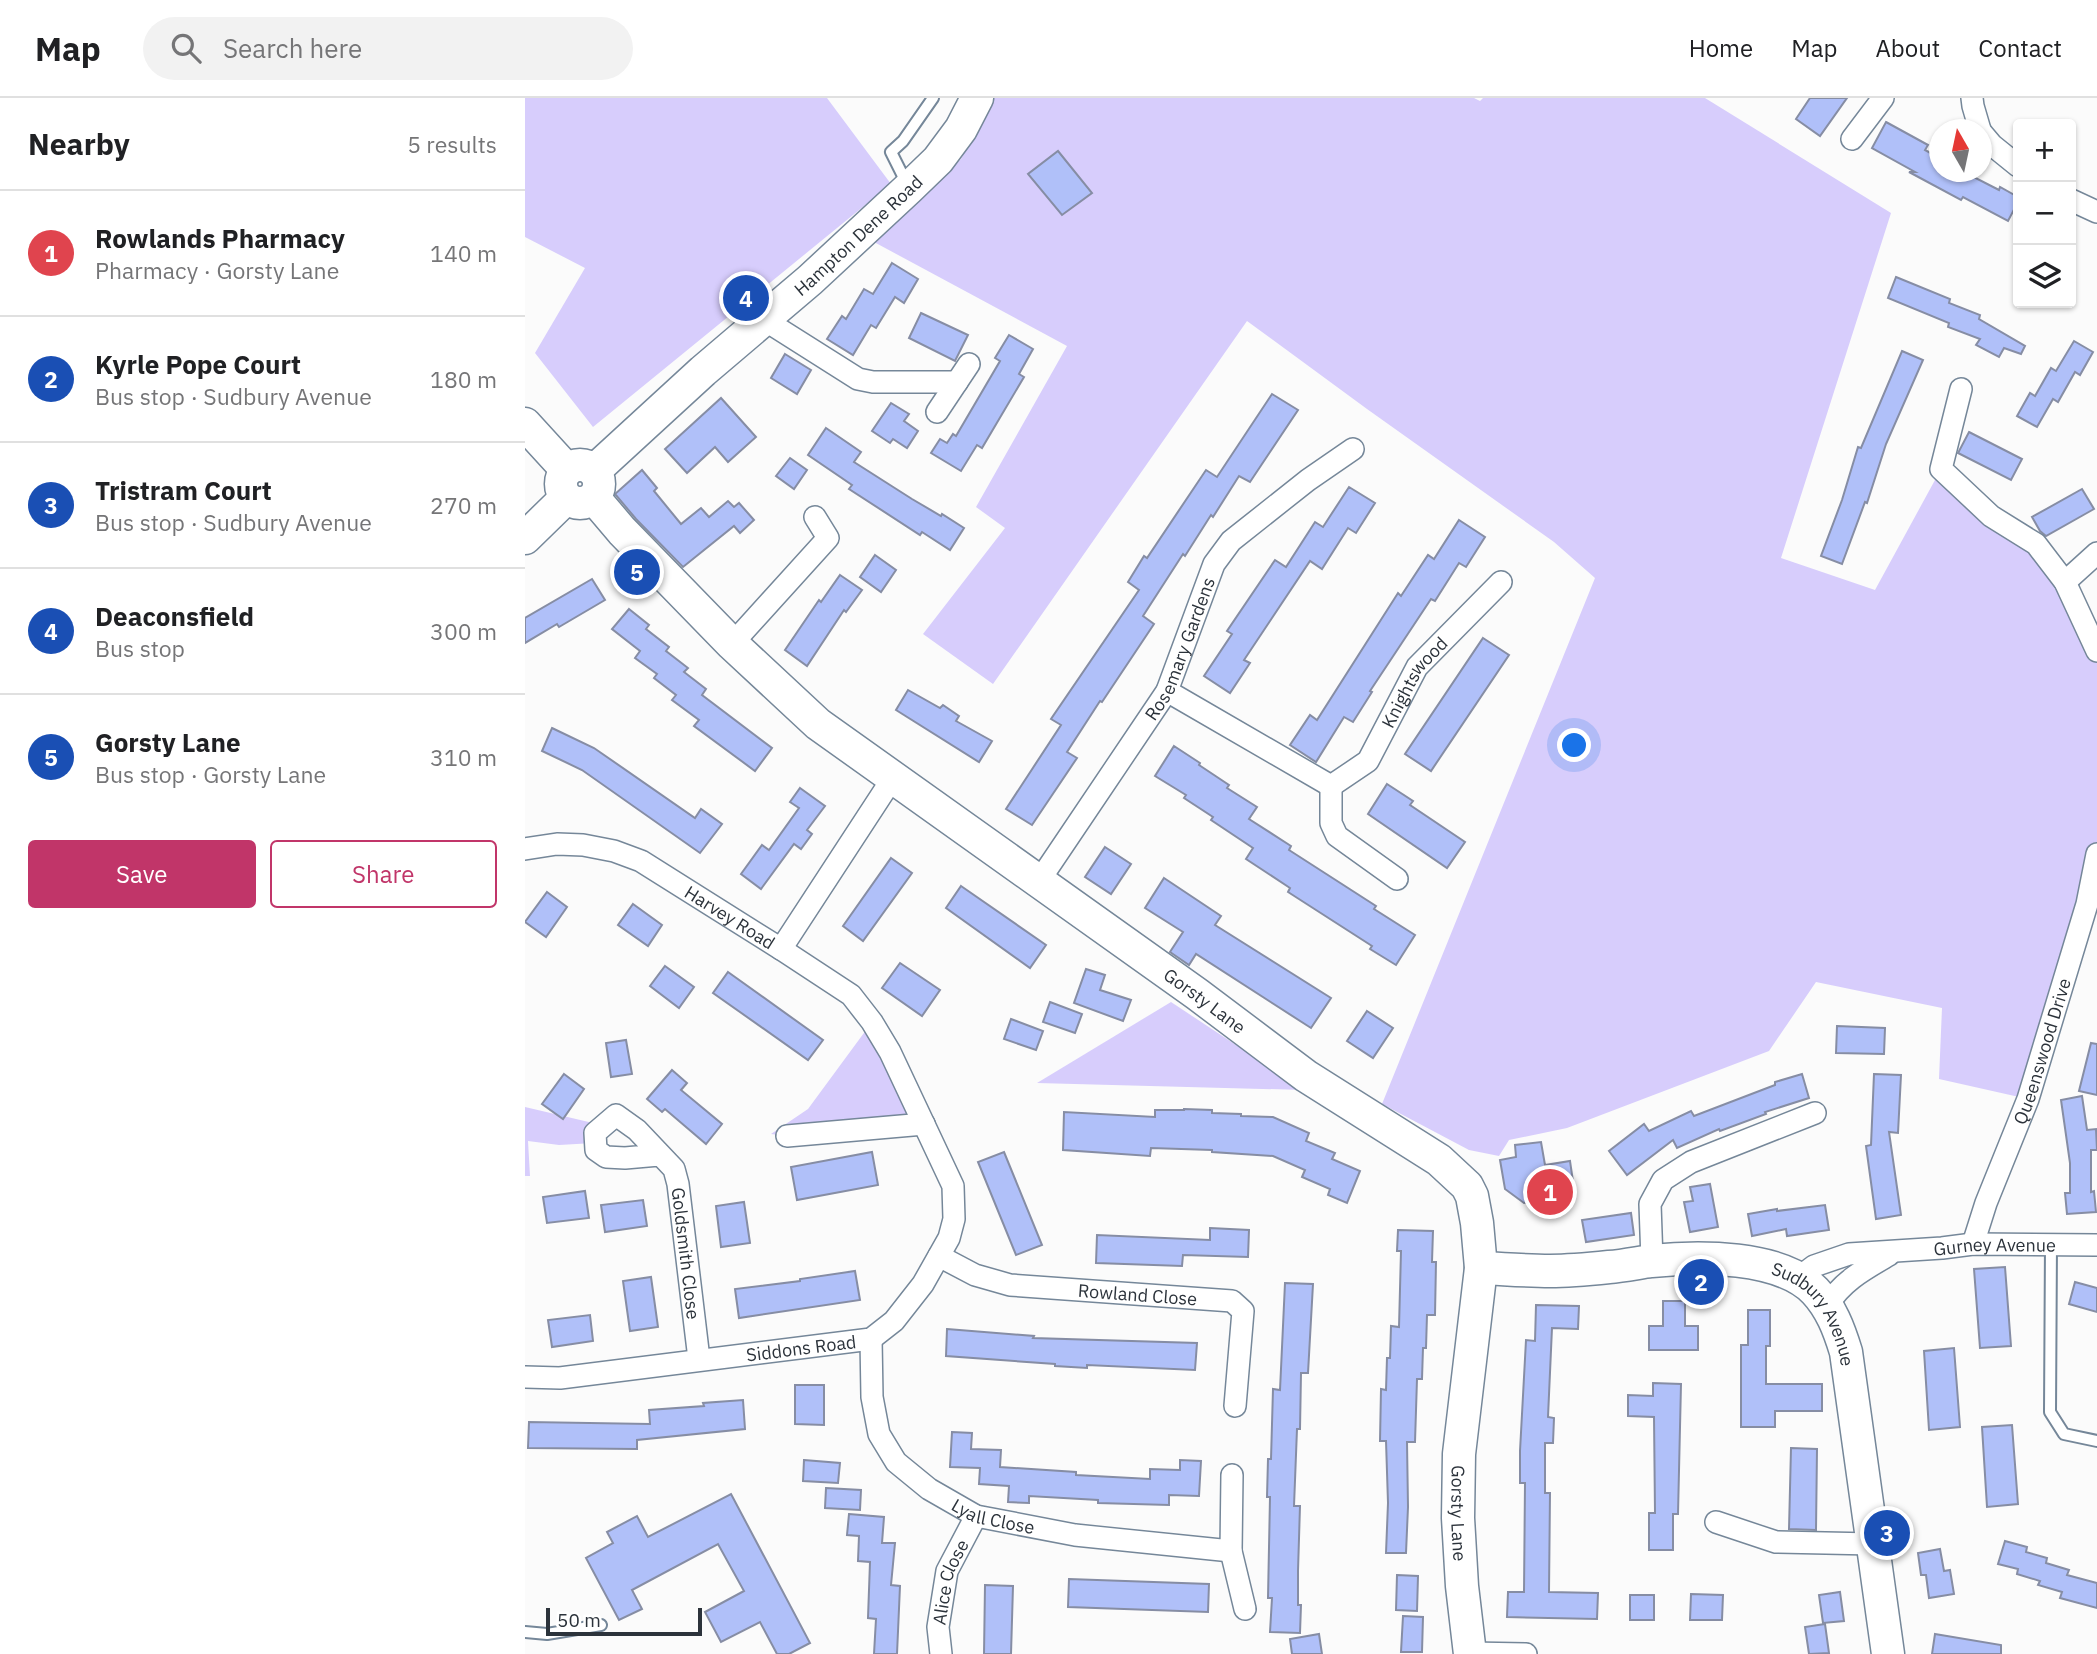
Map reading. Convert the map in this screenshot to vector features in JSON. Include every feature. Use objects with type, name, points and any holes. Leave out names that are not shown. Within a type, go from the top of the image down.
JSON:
[{"type":"street","name":"Hampton Dene Road","points":[[525,538],[703,371],[810,280],[938,160],[961,130],[977,98]]},
{"type":"street","points":[[1852,139],[1883,98]]},
{"type":"street","points":[[1972,98],[1977,119]]},
{"type":"street","points":[[1992,145],[2013,162]]},
{"type":"street","points":[[2076,202],[2097,212]]},
{"type":"street","points":[[763,320],[858,379],[873,382],[963,373],[937,412]]},
{"type":"street","points":[[1961,389],[1941,469],[1991,516],[2036,544],[2065,582],[2097,651]]},
{"type":"street","name":"Gorsty Lane","points":[[525,424],[622,531],[731,644],[818,724],[1197,994],[1306,1076],[1439,1160],[1467,1186],[1478,1223],[1481,1268],[1459,1454],[1458,1518],[1470,1653]]},
{"type":"street","name":"Rosemary Gardens","points":[[1039,881],[1167,691],[1214,564],[1231,541],[1308,480],[1353,449]]},
{"type":"street","points":[[731,644],[828,538],[815,517]]},
{"type":"street","points":[[2065,582],[2097,553]]},
{"type":"street","name":"Knightswood","points":[[1331,786],[1368,761],[1417,667],[1501,582]]},
{"type":"street","points":[[1167,691],[1331,786],[1332,823],[1337,836],[1397,879]]},
{"type":"street","name":"Harvey Road","points":[[525,849],[583,845],[614,851],[641,861],[781,950],[894,776]]},
{"type":"street","name":"Queenswood Drive","points":[[1973,1244],[1986,1203],[2028,1099],[2092,905],[2097,854]]},
{"type":"street","name":"Siddons Road","points":[[525,1377],[560,1378],[871,1339],[894,1321],[923,1284],[949,1238],[954,1219],[953,1186],[890,1052],[851,995],[781,950]]},
{"type":"street","points":[[1652,1261],[1650,1204],[1663,1180],[1691,1162],[1815,1113]]},
{"type":"street","points":[[787,1136],[924,1124]]},
{"type":"street","name":"Goldsmith Close","points":[[659,1154],[674,1169],[677,1178],[699,1359]]},
{"type":"street","name":"Gurney Avenue","points":[[1798,1278],[1814,1266],[1849,1254],[1973,1244],[2097,1245]]},
{"type":"street","name":"Gurney Avenue","points":[[1827,1306],[1835,1293],[1855,1274],[1894,1252]]},
{"type":"street","name":"Rowland Close","points":[[939,1256],[975,1275],[1010,1285],[1232,1301],[1243,1311],[1235,1406]]},
{"type":"street","name":"Sudbury Avenue","points":[[1481,1268],[1552,1271],[1703,1258],[1774,1268],[1798,1278],[1814,1289],[1839,1328],[1846,1352],[1888,1654]]},
{"type":"street","name":"Lyall Close","points":[[871,1339],[873,1397],[879,1433],[896,1462],[929,1489],[976,1516],[1076,1535],[1231,1551]]},
{"type":"street","points":[[1232,1475],[1231,1551],[1245,1609]]},
{"type":"street","name":"Alice Close","points":[[941,1654],[938,1627],[947,1571],[976,1516]]},
{"type":"street","points":[[1716,1522],[1776,1542],[1873,1544]]},
{"type":"street","points":[[1470,1653],[1526,1654]]},
{"type":"lane","points":[[909,188],[891,152],[903,141],[933,98]]},
{"type":"lane","points":[[2051,1243],[2050,1412],[2064,1434],[2097,1441]]},
{"type":"lane","points":[[525,1632],[547,1634],[601,1625]]},
{"type":"shaded area","points":[[525,98],[827,98],[891,184],[593,427],[535,353],[585,268],[525,237]]},
{"type":"shaded area","points":[[994,98],[1474,98],[1480,101],[1483,98],[1705,98],[1891,213],[1781,558],[1875,590],[1941,469],[2036,544],[2097,651],[2097,854],[2028,1099],[1939,1079],[1942,1008],[1816,982],[1769,1051],[1567,1128],[1509,1140],[1499,1156],[1469,1150],[1382,1104],[1595,578],[1554,542],[1247,321],[993,684],[923,634],[1005,528],[976,507],[1067,346],[874,242],[961,159]]},
{"type":"shaded area","points":[[1171,1002],[1304,1090],[1037,1083]]},
{"type":"shaded area","points":[[872,1022],[924,1124],[787,1136],[771,1134],[808,1109]]},
{"type":"shaded area","points":[[525,1107],[593,1123],[594,1143],[559,1145],[528,1141],[530,1176],[525,1176]]},
{"type":"building","points":[[1810,98],[1847,98],[1820,136],[1796,119]]},
{"type":"building","points":[[1886,122],[1928,145],[1925,150],[1929,152],[1929,182],[1983,182],[1999,190],[2000,187],[2013,194],[2013,212],[2008,221],[1963,197],[1961,200],[1909,172],[1915,172],[1872,148]]},
{"type":"building","points":[[1058,151],[1092,193],[1062,215],[1028,174]]},
{"type":"building","points":[[892,263],[918,279],[904,303],[895,297],[876,328],[871,325],[853,355],[827,339],[842,316],[846,319],[864,289],[873,294]]},
{"type":"building","points":[[1896,277],[1950,299],[1949,303],[1980,315],[1979,319],[2025,346],[2021,354],[2004,348],[1999,357],[1976,345],[1980,339],[1888,298]]},
{"type":"building","points":[[921,313],[968,335],[955,361],[909,338]]},
{"type":"building","points":[[1009,335],[1033,349],[1019,374],[1024,377],[982,448],[977,445],[961,471],[931,453],[940,439],[947,443],[953,434],[956,436],[1000,361],[995,358]]},
{"type":"building","points":[[2074,341],[2093,352],[2080,375],[2075,372],[2058,402],[2053,399],[2037,427],[2017,416],[2030,393],[2035,396],[2051,368],[2056,371]]},
{"type":"building","points":[[1902,351],[1923,360],[1886,444],[1867,503],[1865,502],[1842,564],[1821,556],[1858,447],[1861,448]]},
{"type":"building","points":[[785,354],[811,370],[797,394],[771,378]]},
{"type":"building","points":[[1272,394],[1298,410],[1250,482],[1239,476],[1143,616],[1154,624],[1067,752],[1077,758],[1032,825],[1006,809],[1061,725],[1051,719],[1139,590],[1128,582],[1144,556],[1147,558],[1206,470],[1217,477]]},
{"type":"building","points":[[721,398],[756,437],[728,462],[715,447],[687,473],[665,449]]},
{"type":"building","points":[[891,403],[909,414],[904,421],[918,431],[907,448],[893,439],[890,443],[872,431]]},
{"type":"building","points":[[826,428],[861,452],[854,462],[964,528],[950,550],[922,532],[920,535],[849,489],[852,485],[808,455]]},
{"type":"building","points":[[1969,432],[2022,459],[2011,480],[1958,453]]},
{"type":"building","points":[[790,458],[807,470],[794,489],[776,476]]},
{"type":"building","points":[[642,470],[657,488],[654,491],[681,524],[701,508],[709,517],[728,501],[734,507],[739,503],[754,520],[740,533],[734,526],[683,567],[615,494]]},
{"type":"building","points":[[1349,487],[1375,503],[1356,533],[1348,528],[1322,569],[1310,561],[1244,660],[1250,663],[1230,693],[1204,676],[1232,634],[1227,631],[1275,560],[1286,567],[1315,522],[1323,527]]},
{"type":"building","points":[[2082,489],[2094,509],[2046,536],[2040,531],[2032,517]]},
{"type":"building","points":[[1459,520],[1485,537],[1466,567],[1459,563],[1435,601],[1431,599],[1370,691],[1372,692],[1353,722],[1344,717],[1316,762],[1290,745],[1310,715],[1317,720],[1398,593],[1401,596],[1428,555],[1434,559]]},
{"type":"building","points":[[875,555],[896,570],[881,592],[860,577]]},
{"type":"building","points":[[840,575],[862,590],[846,612],[844,610],[807,666],[785,650],[819,600],[821,602]]},
{"type":"building","points":[[592,579],[605,600],[525,643],[525,618]]},
{"type":"building","points":[[629,609],[649,625],[646,629],[669,647],[666,651],[688,668],[684,672],[706,689],[702,695],[772,748],[755,771],[694,726],[699,720],[672,700],[676,695],[654,678],[657,674],[635,658],[640,651],[612,629]]},
{"type":"building","points":[[1483,638],[1509,655],[1431,771],[1405,754]]},
{"type":"building","points":[[908,690],[940,708],[943,705],[959,716],[956,721],[992,741],[979,762],[896,710]]},
{"type":"building","points":[[552,728],[594,748],[695,818],[701,809],[722,824],[700,853],[582,770],[542,751]]},
{"type":"building","points":[[1174,746],[1229,785],[1227,788],[1257,807],[1249,819],[1291,846],[1289,850],[1376,906],[1374,909],[1415,935],[1396,965],[1370,949],[1372,946],[1288,892],[1290,888],[1246,859],[1253,848],[1211,820],[1213,817],[1184,798],[1186,795],[1155,776]]},
{"type":"building","points":[[1387,784],[1413,801],[1410,805],[1465,842],[1447,868],[1368,814]]},
{"type":"building","points":[[800,788],[825,806],[807,830],[812,834],[801,849],[794,844],[761,889],[741,874],[762,845],[769,850],[799,808],[790,802]]},
{"type":"building","points":[[1105,847],[1131,864],[1111,894],[1085,877]]},
{"type":"building","points":[[891,858],[912,873],[863,941],[843,926]]},
{"type":"building","points":[[1164,878],[1221,916],[1215,925],[1331,998],[1311,1028],[1196,954],[1189,965],[1170,952],[1183,932],[1145,908]]},
{"type":"building","points":[[961,886],[1046,945],[1030,968],[946,908]]},
{"type":"building","points":[[547,892],[567,907],[546,937],[525,922]]},
{"type":"building","points":[[633,904],[662,925],[648,946],[618,925]]},
{"type":"building","points":[[900,963],[940,990],[922,1016],[882,988]]},
{"type":"building","points":[[665,966],[694,987],[679,1008],[650,986]]},
{"type":"building","points":[[1086,969],[1105,975],[1100,990],[1131,1000],[1123,1021],[1074,1003]]},
{"type":"building","points":[[728,972],[823,1040],[808,1060],[713,993]]},
{"type":"building","points":[[1050,1002],[1082,1014],[1075,1033],[1043,1022]]},
{"type":"building","points":[[1367,1011],[1393,1028],[1373,1058],[1347,1041]]},
{"type":"building","points":[[1011,1019],[1043,1031],[1036,1050],[1004,1039]]},
{"type":"building","points":[[1837,1026],[1885,1028],[1884,1054],[1836,1053]]},
{"type":"building","points":[[626,1040],[632,1074],[611,1077],[606,1043]]},
{"type":"building","points":[[2091,1043],[2097,1044],[2097,1095],[2079,1091]]},
{"type":"building","points":[[672,1070],[687,1083],[681,1090],[722,1124],[706,1144],[665,1109],[662,1112],[647,1099]]},
{"type":"building","points":[[564,1074],[584,1089],[563,1119],[542,1104]]},
{"type":"building","points":[[1802,1074],[1809,1098],[1765,1112],[1766,1114],[1720,1131],[1719,1129],[1677,1148],[1673,1140],[1627,1175],[1609,1151],[1644,1124],[1649,1131],[1691,1111],[1694,1116],[1775,1085],[1775,1082]]},
{"type":"building","points":[[1874,1074],[1901,1075],[1898,1133],[1889,1132],[1901,1215],[1876,1219],[1866,1146],[1871,1145]]},
{"type":"building","points":[[2082,1096],[2087,1130],[2096,1129],[2097,1150],[2091,1150],[2091,1192],[2094,1191],[2096,1212],[2067,1214],[2065,1193],[2070,1193],[2070,1163],[2061,1100]]},
{"type":"building","points":[[1184,1109],[1273,1117],[1309,1133],[1306,1141],[1335,1153],[1332,1159],[1360,1171],[1347,1203],[1328,1195],[1330,1189],[1302,1177],[1305,1170],[1273,1156],[1151,1148],[1150,1156],[1063,1150],[1064,1112],[1155,1117],[1155,1110]]},
{"type":"building","points":[[1541,1142],[1545,1165],[1570,1161],[1575,1195],[1524,1203],[1505,1189],[1500,1160],[1516,1157],[1515,1145]]},
{"type":"building","points":[[872,1152],[878,1185],[797,1200],[791,1167]]},
{"type":"building","points":[[1004,1152],[1042,1245],[1016,1255],[978,1162]]},
{"type":"building","points":[[1710,1184],[1718,1227],[1690,1232],[1684,1202],[1693,1201],[1690,1187]]},
{"type":"building","points":[[585,1191],[589,1218],[547,1223],[543,1197]]},
{"type":"building","points":[[643,1200],[647,1226],[605,1232],[601,1205]]},
{"type":"building","points":[[744,1202],[750,1243],[721,1247],[716,1206]]},
{"type":"building","points":[[1825,1205],[1829,1230],[1787,1236],[1786,1229],[1752,1236],[1748,1214]]},
{"type":"building","points":[[1631,1213],[1634,1235],[1586,1242],[1582,1220]]},
{"type":"building","points":[[1210,1228],[1249,1230],[1248,1257],[1183,1255],[1182,1266],[1096,1263],[1097,1235],[1210,1240]]},
{"type":"building","points":[[1398,1230],[1433,1231],[1432,1262],[1436,1262],[1435,1315],[1427,1315],[1422,1379],[1417,1379],[1415,1442],[1407,1442],[1406,1553],[1386,1553],[1388,1503],[1386,1441],[1380,1441],[1381,1389],[1386,1390],[1391,1326],[1399,1327],[1401,1251],[1397,1251]]},
{"type":"building","points":[[2005,1267],[2011,1346],[1980,1348],[1974,1269]]},
{"type":"building","points":[[855,1271],[860,1300],[739,1318],[735,1289]]},
{"type":"building","points":[[651,1277],[658,1327],[630,1331],[623,1281]]},
{"type":"building","points":[[2075,1282],[2097,1288],[2097,1312],[2069,1304]]},
{"type":"building","points":[[1285,1283],[1313,1284],[1308,1373],[1301,1373],[1294,1506],[1300,1506],[1300,1633],[1270,1632],[1272,1598],[1268,1598],[1268,1459],[1271,1459],[1273,1389],[1280,1390]]},
{"type":"building","points":[[1663,1301],[1685,1301],[1685,1326],[1698,1326],[1698,1350],[1649,1350],[1649,1326],[1663,1326]]},
{"type":"building","points":[[1536,1305],[1579,1306],[1578,1329],[1552,1328],[1548,1417],[1554,1418],[1553,1443],[1545,1443],[1545,1493],[1550,1493],[1549,1592],[1598,1593],[1597,1619],[1507,1617],[1508,1592],[1524,1592],[1525,1483],[1520,1483],[1520,1451],[1526,1340],[1535,1341]]},
{"type":"building","points":[[1748,1310],[1770,1310],[1766,1384],[1822,1384],[1822,1411],[1775,1411],[1775,1427],[1741,1427],[1741,1345],[1748,1345]]},
{"type":"building","points":[[590,1315],[593,1341],[552,1347],[548,1320]]},
{"type":"building","points":[[947,1329],[1034,1336],[1033,1338],[1197,1343],[1195,1370],[1087,1365],[1087,1368],[946,1356]]},
{"type":"building","points":[[1954,1348],[1960,1427],[1929,1430],[1924,1351]]},
{"type":"building","points":[[1653,1383],[1681,1384],[1678,1514],[1673,1514],[1673,1550],[1649,1550],[1649,1513],[1655,1513],[1654,1417],[1628,1416],[1628,1395],[1653,1396]]},
{"type":"building","points":[[795,1385],[824,1385],[824,1425],[795,1424]]},
{"type":"building","points":[[743,1400],[745,1429],[637,1440],[637,1449],[528,1448],[529,1422],[650,1424],[649,1410]]},
{"type":"building","points":[[2012,1425],[2018,1504],[1987,1507],[1982,1427]]},
{"type":"building","points":[[952,1432],[972,1433],[971,1449],[1001,1450],[1000,1467],[1150,1479],[1150,1469],[1180,1470],[1180,1460],[1201,1461],[1199,1496],[1169,1495],[1169,1505],[1098,1503],[1098,1500],[1029,1496],[1029,1503],[1008,1502],[1009,1486],[979,1484],[980,1468],[950,1467]]},
{"type":"building","points":[[1791,1448],[1817,1449],[1816,1530],[1789,1529]]},
{"type":"building","points":[[804,1460],[840,1463],[838,1483],[803,1481]]},
{"type":"building","points":[[826,1488],[861,1490],[860,1510],[825,1508]]},
{"type":"building","points":[[731,1494],[810,1643],[789,1654],[777,1654],[760,1622],[721,1642],[705,1612],[744,1591],[718,1544],[632,1590],[642,1609],[619,1620],[586,1558],[613,1543],[607,1532],[637,1516],[648,1537]]},
{"type":"building","points":[[849,1514],[884,1517],[882,1543],[895,1543],[891,1585],[900,1586],[897,1654],[874,1654],[876,1619],[868,1618],[870,1562],[858,1561],[859,1536],[847,1535]]},
{"type":"building","points":[[2005,1541],[2027,1547],[2026,1552],[2047,1558],[2046,1563],[2069,1570],[2067,1575],[2097,1583],[2097,1608],[2060,1598],[2062,1592],[2038,1585],[2040,1581],[2017,1574],[2018,1569],[1998,1564]]},
{"type":"building","points":[[1940,1549],[1944,1571],[1950,1570],[1954,1594],[1929,1598],[1926,1575],[1921,1575],[1918,1553]]},
{"type":"building","points":[[1397,1575],[1418,1576],[1417,1611],[1396,1610]]},
{"type":"building","points":[[1069,1579],[1209,1584],[1208,1612],[1068,1607]]},
{"type":"building","points":[[985,1585],[1013,1586],[1011,1654],[984,1654]]},
{"type":"building","points":[[1840,1592],[1844,1621],[1823,1623],[1819,1595]]},
{"type":"building","points":[[1691,1594],[1723,1595],[1722,1620],[1690,1620]]},
{"type":"building","points":[[1630,1595],[1654,1595],[1654,1620],[1630,1620]]},
{"type":"building","points":[[1403,1616],[1423,1617],[1422,1652],[1401,1652]]},
{"type":"building","points":[[1825,1624],[1829,1653],[1809,1654],[1805,1627]]},
{"type":"building","points":[[1319,1634],[1322,1654],[1292,1654],[1290,1639]]},
{"type":"building","points":[[1935,1634],[2001,1645],[2001,1654],[1932,1654]]},
{"type":"place","name":"Deaconsfield","points":[[746,298]]},
{"type":"place","name":"Gorsty Lane","points":[[637,572]]},
{"type":"place","name":"Rowlands Pharmacy","points":[[1550,1192]]},
{"type":"place","name":"Kyrle Pope Court","points":[[1701,1282]]},
{"type":"place","name":"Tristram Court","points":[[1887,1533]]}]
